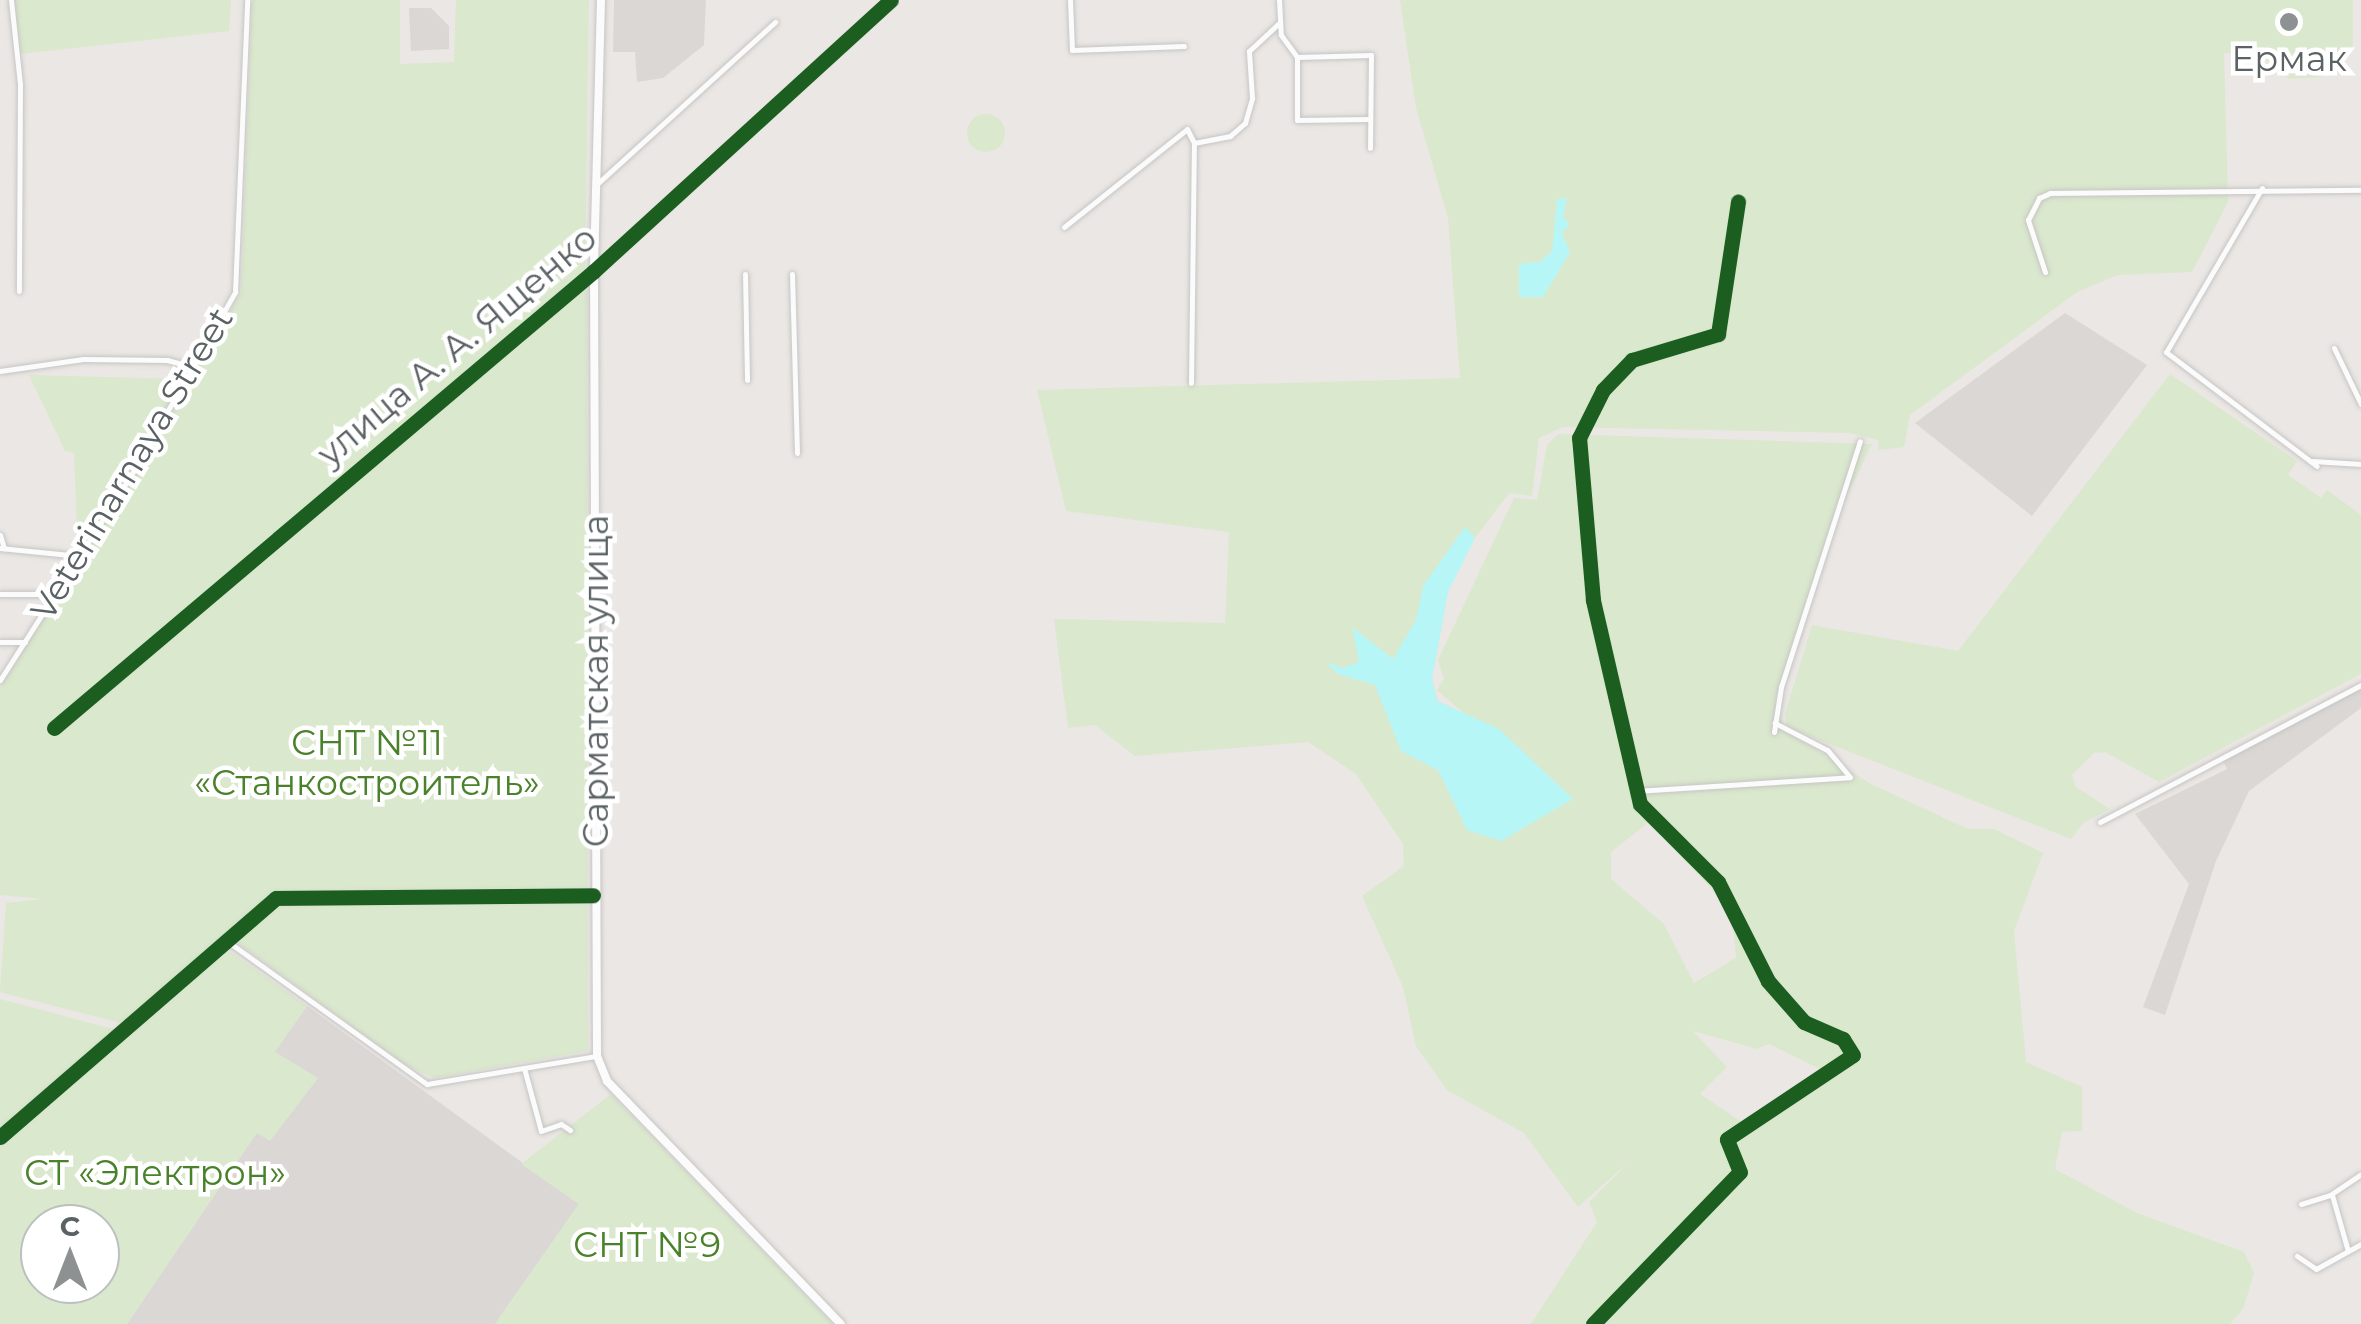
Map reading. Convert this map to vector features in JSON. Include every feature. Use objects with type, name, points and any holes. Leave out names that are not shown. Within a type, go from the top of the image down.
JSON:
[{"type":"main road","name":"Сарматская улица","points":[[597,1056],[594,271],[601,0]]},
{"type":"main road","points":[[0,1137],[276,898],[593,895]]},
{"type":"main road","points":[[597,1056],[607,1081],[842,1324]]},
{"type":"street","points":[[11,0],[20,84],[18,290]]},
{"type":"street","name":"Veterinarnaya Street","points":[[0,680],[194,367],[238,278],[247,0]]},
{"type":"street","name":"улица А. А. Ященко","points":[[54,728],[594,271],[891,0]]},
{"type":"street","points":[[1070,0],[1072,50],[1184,46]]},
{"type":"street","points":[[1278,0],[1279,23],[1297,56],[1297,120],[1370,118]]},
{"type":"street","points":[[595,186],[775,22]]},
{"type":"street","points":[[1194,143],[1230,136],[1246,124],[1252,98],[1249,51],[1279,23]]},
{"type":"street","points":[[1297,56],[1371,55],[1370,148]]},
{"type":"street","points":[[1064,227],[1186,129],[1194,143],[1191,383]]},
{"type":"street","points":[[2045,272],[2028,220],[2039,198],[2228,184],[2361,190]]},
{"type":"street","points":[[2262,188],[2166,352],[2315,463],[2361,464]]},
{"type":"street","points":[[1593,1324],[1740,1172],[1727,1139],[1853,1055],[1843,1039],[1804,1022],[1768,982],[1730,898],[1687,846],[1640,804],[1593,600],[1579,438],[1603,390],[1632,360],[1718,334],[1738,201]]},
{"type":"street","points":[[745,274],[747,380]]},
{"type":"street","points":[[792,274],[797,453]]},
{"type":"street","points":[[2334,348],[2361,404]]},
{"type":"street","points":[[0,371],[83,359],[167,360],[194,367]]},
{"type":"street","points":[[1774,732],[1781,686],[1860,440]]},
{"type":"street","points":[[0,535],[2,548],[80,556]]},
{"type":"street","points":[[0,594],[56,594]]},
{"type":"street","points":[[0,642],[25,642]]},
{"type":"street","points":[[2100,822],[2361,685]]},
{"type":"street","points":[[1636,791],[1850,777],[1827,750],[1775,723]]},
{"type":"street","points":[[226,941],[427,1084],[597,1056]]},
{"type":"street","points":[[524,1068],[541,1131],[561,1124],[570,1130]]},
{"type":"street","points":[[2302,1204],[2361,1174]]},
{"type":"street","points":[[2332,1192],[2348,1251]]},
{"type":"street","points":[[2297,1256],[2316,1270],[2361,1244]]},
{"type":"shaded area","points":[[614,0],[706,0],[704,45],[663,78],[637,82],[635,52],[613,52]]},
{"type":"shaded area","points":[[409,8],[431,8],[449,26],[449,49],[411,51]]},
{"type":"shaded area","points":[[2065,313],[2147,365],[2032,516],[1915,423]]},
{"type":"shaded area","points":[[2361,688],[2361,708],[2249,791],[2216,861],[2165,1015],[2143,1007],[2189,884],[2135,814],[2227,769],[2223,760]]},
{"type":"shaded area","points":[[307,1006],[579,1204],[495,1324],[127,1324],[257,1132],[270,1140],[317,1079],[274,1052]]},
{"type":"green space","points":[[13,0],[231,0],[229,31],[20,54]]},
{"type":"green space","name":"СНТ №11 «Станкостроитель»","points":[[252,0],[400,0],[400,64],[454,62],[456,0],[589,0],[585,270],[53,723],[66,724],[587,283],[588,1051],[434,1078],[405,1065],[227,935],[125,1024],[0,992],[6,903],[42,899],[0,895],[0,686],[165,427],[241,292]]},
{"type":"green space","points":[[1400,0],[2353,0],[2353,45],[2320,77],[2289,79],[2259,54],[2224,53],[2228,202],[2192,272],[2118,275],[2077,292],[1910,415],[1904,447],[1879,450],[1878,440],[1850,433],[1563,427],[1539,438],[1532,496],[1509,493],[1475,538],[1448,591],[1432,679],[1438,701],[1465,714],[1437,690],[1444,679],[1438,660],[1514,498],[1537,500],[1547,445],[1558,434],[1872,444],[1833,525],[1775,701],[1786,731],[1871,784],[1968,829],[1994,829],[2043,853],[2014,931],[2026,1062],[2082,1087],[2082,1131],[2062,1132],[2055,1169],[2137,1213],[2244,1252],[2254,1273],[2243,1309],[2230,1324],[1531,1324],[1597,1222],[1589,1202],[1632,1159],[1578,1207],[1524,1133],[1447,1090],[1416,1046],[1403,987],[1362,896],[1404,866],[1403,844],[1356,774],[1308,742],[1135,756],[1095,725],[1068,728],[1054,619],[1225,623],[1229,532],[1066,511],[1037,390],[1460,378],[1448,218],[1416,108]],"holes":[[[1649,822],[1724,902],[1734,934],[1736,958],[1694,983],[1664,924],[1611,879],[1611,852]],[[1693,1031],[1757,1049],[1769,1044],[1828,1073],[1752,1129],[1700,1094],[1727,1067]]]},
{"type":"green space","points":[[986,114],[1000,119],[1005,133],[1000,147],[986,152],[972,147],[967,133],[972,119]]},
{"type":"green space","points":[[2170,374],[2297,461],[2288,475],[2321,498],[2327,490],[2361,515],[2361,674],[2159,782],[2105,752],[2094,753],[2072,775],[2076,787],[2110,809],[2083,823],[2071,839],[1787,727],[1785,714],[1812,625],[1958,651]]},
{"type":"green space","points":[[29,375],[183,379],[78,550],[74,453],[65,451]]},
{"type":"green space","name":"СТ «Электрон»","points":[[223,947],[307,1006],[275,1052],[318,1078],[270,1141],[257,1133],[127,1324],[0,1324],[0,1140]]},
{"type":"green space","points":[[0,999],[117,1030],[0,1136]]},
{"type":"green space","name":"СНТ №9","points":[[611,1094],[833,1324],[495,1324],[579,1204],[521,1164]]},
{"type":"water","points":[[1567,198],[1563,217],[1570,224],[1562,233],[1570,252],[1543,297],[1519,297],[1519,264],[1540,262],[1552,251],[1557,199]]},
{"type":"water","points":[[1465,527],[1475,538],[1448,592],[1432,679],[1437,701],[1499,729],[1573,799],[1501,841],[1467,830],[1438,770],[1401,751],[1375,685],[1338,674],[1326,662],[1343,668],[1359,662],[1352,627],[1393,659],[1416,620],[1423,586]]},
{"type":"cycle path","points":[[54,728],[594,271],[891,0]]},
{"type":"cycle path","points":[[1593,1324],[1740,1172],[1727,1139],[1853,1055],[1843,1039],[1804,1022],[1768,981],[1718,882],[1640,804],[1593,600],[1579,438],[1603,390],[1632,360],[1718,334],[1738,201]]},
{"type":"cycle path","points":[[0,1137],[276,898],[593,895]]},
{"type":"place","name":"Ермак","points":[[2289,22]]}]
